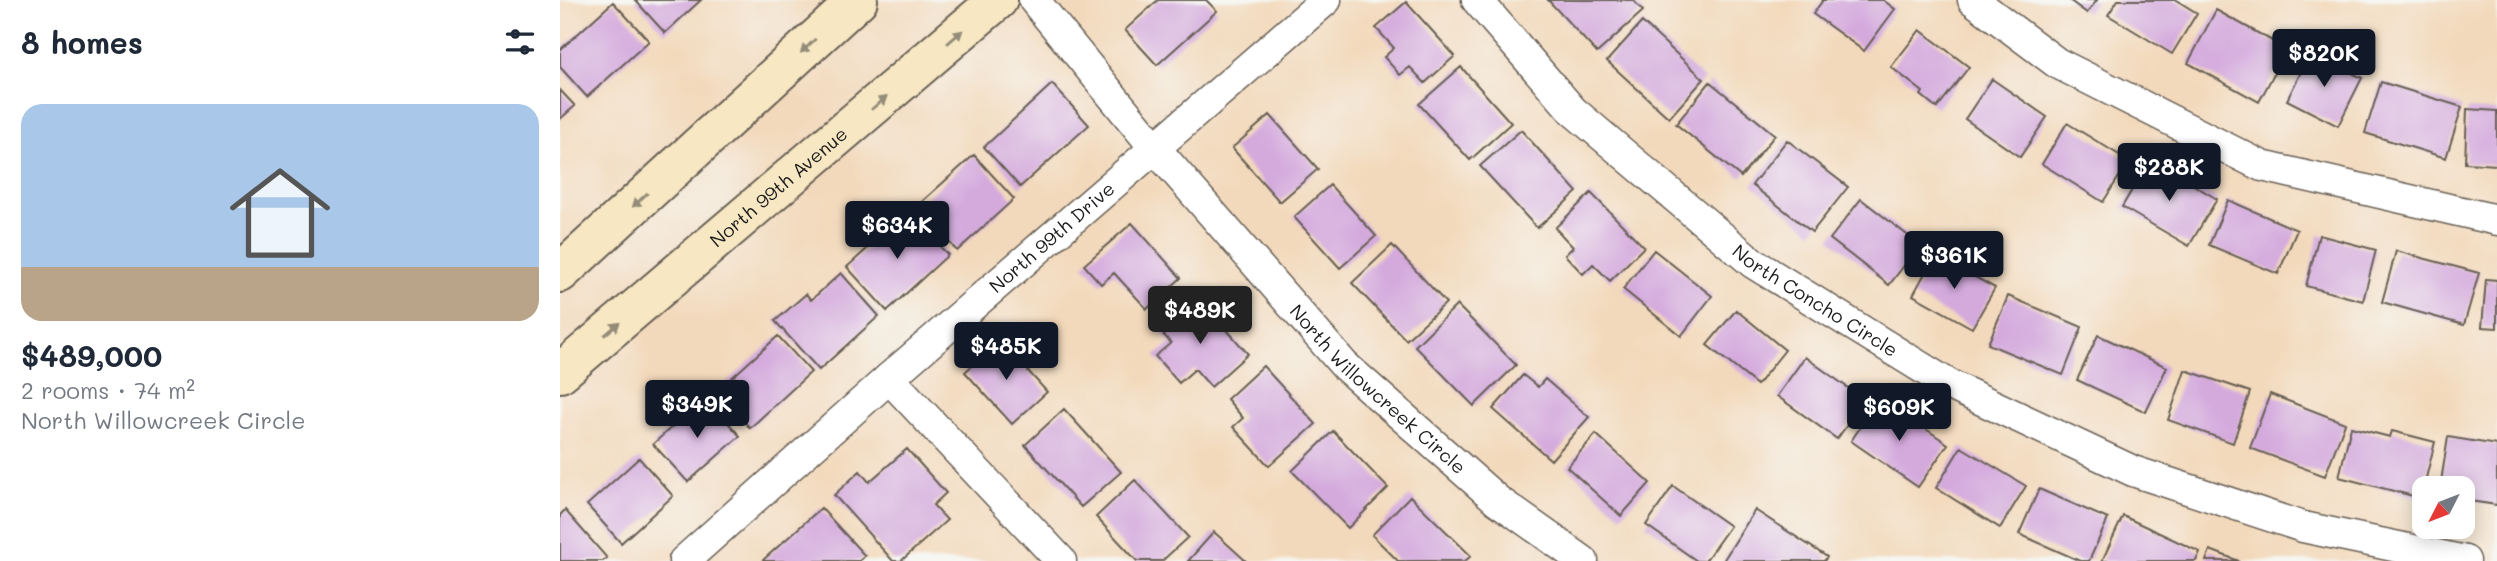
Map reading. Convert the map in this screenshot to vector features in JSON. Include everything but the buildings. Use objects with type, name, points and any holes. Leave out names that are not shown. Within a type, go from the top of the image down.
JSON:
[{"type":"main road","points":[[560,273],[858,0]]},
{"type":"main road","name":"North 99th Avenue","points":[[560,373],[998,0]]},
{"type":"street","name":"North Willowcreek Circle","points":[[1034,0],[1154,147],[1345,366],[1497,499],[1583,561]]},
{"type":"street","name":"North 99th Drive","points":[[684,561],[1154,147],[1326,0]]},
{"type":"street","name":"North Concho Circle","points":[[1477,0],[1573,111],[1753,263],[1948,384],[2133,471],[2303,527],[2465,561]]},
{"type":"street","points":[[1973,0],[2057,63],[2262,166],[2497,220]]},
{"type":"street","points":[[889,379],[1060,561]]}]
